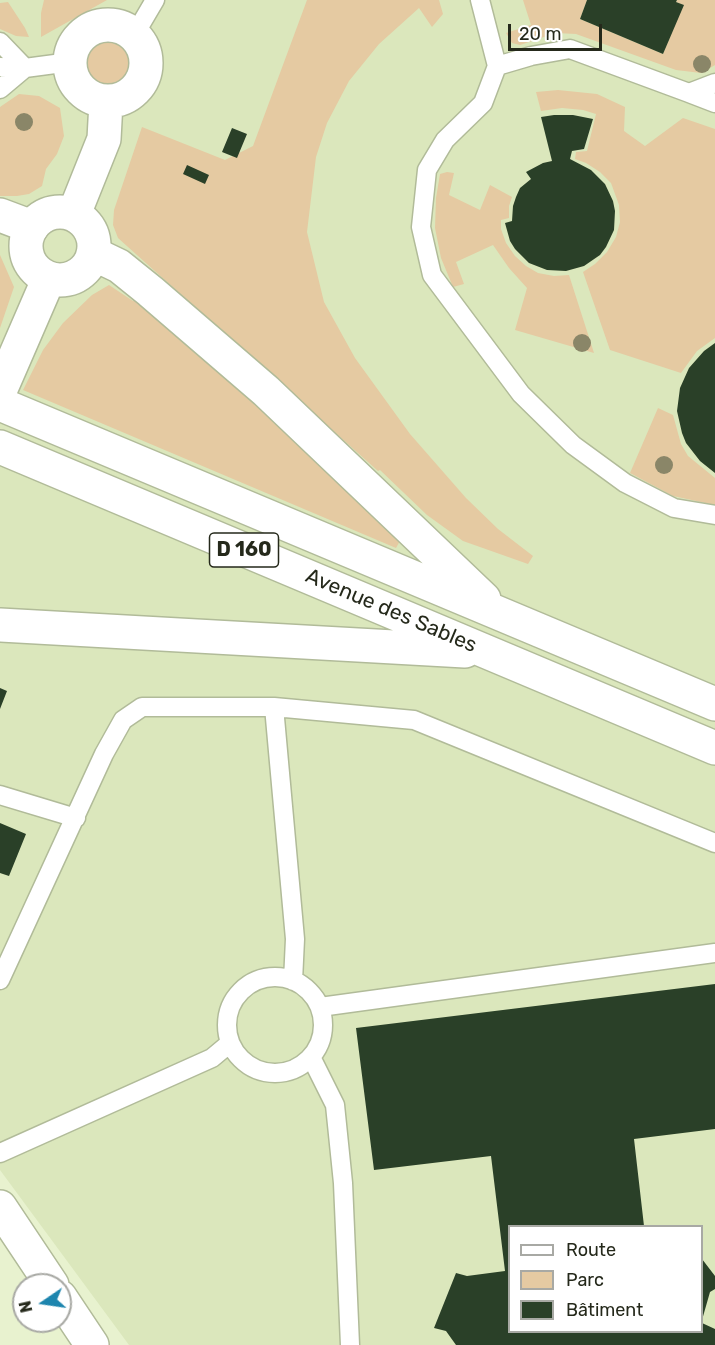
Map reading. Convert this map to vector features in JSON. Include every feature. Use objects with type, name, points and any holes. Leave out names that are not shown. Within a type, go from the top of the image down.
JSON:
[{"type":"main road","points":[[112,24],[124,27],[135,34],[146,55],[144,78],[138,88],[129,96],[106,102],[92,98],[80,89],[72,76],[70,62],[72,50],[78,39],[88,30],[112,24]]},
{"type":"main road","points":[[74,214],[104,139],[106,102]]},
{"type":"main road","points":[[55,212],[74,214],[88,226],[93,235],[94,254],[89,264],[72,278],[61,280],[40,274],[28,257],[27,237],[32,227],[38,220],[55,212]]},
{"type":"main road","points":[[0,215],[32,227]]},
{"type":"main road","points":[[94,254],[119,266],[266,391],[498,613]]},
{"type":"main road","points":[[5,402],[49,278]]},
{"type":"main road","name":"Avenue des Sables","points":[[5,402],[715,704]]},
{"type":"main road","name":"Avenue des Sables","points":[[1,447],[715,748]]},
{"type":"main road","points":[[0,625],[488,652]]},
{"type":"main road","points":[[0,1207],[44,1273]]},
{"type":"main road","points":[[72,1315],[92,1345]]},
{"type":"lane","points":[[135,34],[155,0]]},
{"type":"lane","points":[[480,0],[497,66],[483,103],[445,140],[427,170],[421,226],[432,275],[521,394],[573,445],[625,483],[674,508],[715,515]]},
{"type":"lane","points":[[0,42],[25,69]]},
{"type":"lane","points":[[497,66],[531,56],[570,49],[715,103]]},
{"type":"lane","points":[[0,67],[25,69],[70,62]]},
{"type":"lane","points":[[0,89],[25,69]]},
{"type":"lane","points":[[689,93],[715,83]]},
{"type":"lane","points":[[0,980],[104,754],[123,720],[142,707],[274,708],[414,720],[715,843]]},
{"type":"lane","points":[[274,708],[295,939],[293,981]]},
{"type":"lane","points":[[0,795],[76,818]]},
{"type":"lane","points":[[320,1007],[715,953]]},
{"type":"lane","points":[[278,977],[293,981],[305,987],[320,1007],[323,1032],[319,1045],[300,1067],[284,1073],[268,1073],[252,1068],[239,1058],[230,1043],[227,1028],[228,1011],[236,997],[247,985],[262,979],[278,977]]},
{"type":"lane","points":[[0,1153],[212,1058],[230,1043]]},
{"type":"lane","points":[[310,1057],[335,1105],[344,1183],[350,1345]]},
{"type":"shaded area","points":[[0,0],[715,0],[715,1345],[129,1345],[0,1170]]},
{"type":"green space","points":[[44,0],[107,0],[41,37],[41,13]]},
{"type":"green space","points":[[307,0],[439,0],[443,14],[432,27],[419,8],[379,44],[349,81],[327,123],[316,157],[307,232],[324,302],[355,358],[410,434],[466,498],[498,529],[533,556],[528,564],[463,541],[427,515],[380,470],[378,471],[118,238],[113,225],[114,210],[142,127],[225,160],[253,146]]},
{"type":"green space","points":[[523,0],[587,0],[580,19],[663,54],[683,5],[676,2],[677,0],[715,0],[715,65],[701,73],[676,70],[576,34],[556,33],[520,45],[512,43],[506,33],[531,25]]},
{"type":"green space","points":[[8,2],[29,37],[16,36],[0,29],[0,3]]},
{"type":"green space","points":[[109,40],[118,41],[126,46],[131,54],[131,72],[126,80],[118,85],[109,86],[100,85],[92,80],[87,72],[86,63],[87,54],[92,46],[100,41]]},
{"type":"green space","points":[[558,90],[597,94],[625,107],[624,131],[645,146],[683,118],[715,129],[715,338],[697,351],[681,373],[610,350],[583,272],[607,252],[616,237],[620,222],[619,205],[611,183],[600,172],[575,159],[576,152],[587,151],[596,114],[562,108],[541,111],[536,92]]},
{"type":"green space","points":[[19,94],[39,96],[60,108],[64,136],[57,154],[46,169],[42,186],[29,194],[0,196],[0,107]]},
{"type":"green space","points":[[454,173],[449,195],[480,210],[490,185],[512,197],[509,218],[501,220],[501,229],[506,243],[515,256],[538,273],[554,276],[569,275],[594,353],[515,330],[527,288],[493,245],[456,262],[464,284],[453,287],[441,258],[435,228],[440,174]]},
{"type":"green space","points":[[0,255],[14,287],[0,328]]},
{"type":"green space","points":[[109,285],[133,301],[139,296],[401,539],[396,548],[23,390],[43,350],[63,323],[92,295]]},
{"type":"green space","points":[[658,408],[673,415],[681,444],[688,456],[715,478],[715,505],[673,496],[630,473]]},
{"type":"building","points":[[587,0],[677,0],[676,2],[684,5],[663,54],[580,19]]},
{"type":"building","points":[[573,115],[593,119],[584,149],[572,151],[570,159],[591,170],[605,184],[615,211],[614,230],[600,255],[584,266],[566,271],[547,270],[529,263],[510,241],[505,223],[512,221],[513,206],[520,188],[531,179],[526,172],[552,161],[541,117]]},
{"type":"building","points":[[232,128],[247,134],[237,158],[222,152]]},
{"type":"building","points":[[187,165],[209,175],[205,184],[183,174]]},
{"type":"building","points":[[715,343],[715,473],[700,461],[686,443],[677,411],[680,388],[689,368],[704,351]]},
{"type":"building","points":[[0,688],[7,691],[0,709]]},
{"type":"building","points":[[0,823],[26,834],[9,876],[0,873]]},
{"type":"building","points":[[715,984],[715,1129],[634,1139],[644,1225],[508,1225],[508,1333],[703,1333],[703,1323],[715,1329],[715,1345],[456,1345],[446,1331],[434,1328],[456,1273],[467,1276],[505,1271],[491,1156],[374,1170],[356,1028]]},
{"type":"building","points":[[703,1260],[715,1276],[715,1289],[710,1292],[703,1316]]}]
